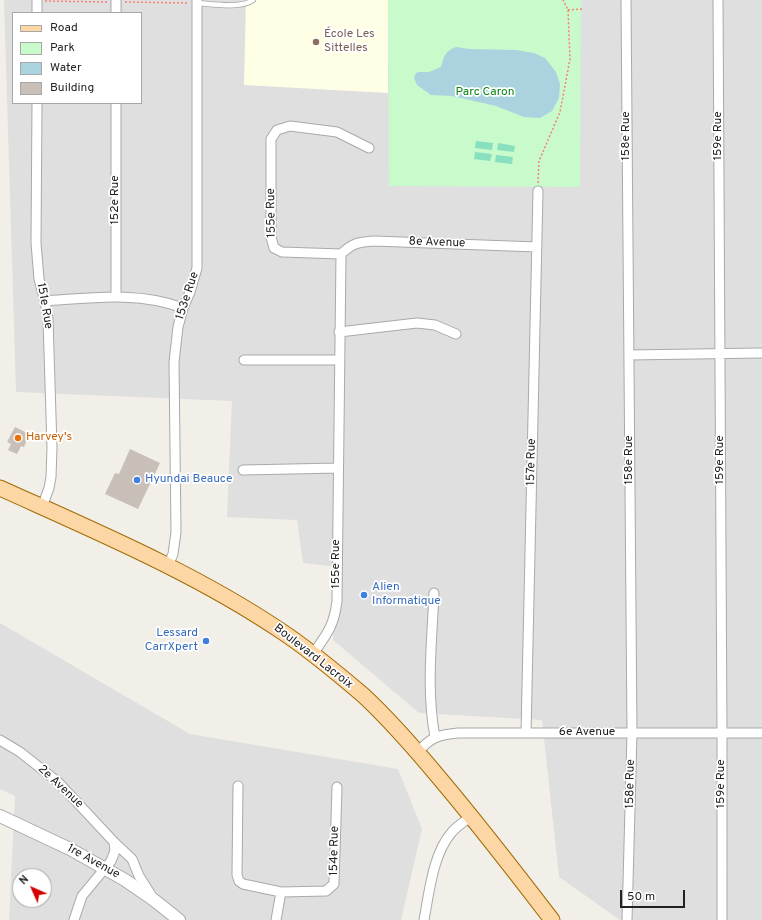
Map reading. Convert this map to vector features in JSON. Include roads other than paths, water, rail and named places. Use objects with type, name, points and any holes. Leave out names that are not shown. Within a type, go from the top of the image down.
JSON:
[{"type":"main road","name":"Boulevard Lacroix","points":[[0,488],[168,566],[249,610],[282,631],[313,654],[364,696],[418,752],[472,816],[552,920]]},
{"type":"street","points":[[37,0],[37,12]]},
{"type":"street","points":[[116,0],[116,12]]},
{"type":"street","name":"158e Rue","points":[[626,0],[632,733],[627,920]]},
{"type":"street","name":"159e Rue","points":[[718,0],[722,920]]},
{"type":"street","name":"153e Rue","points":[[168,566],[173,554],[176,532],[174,362],[178,327],[183,308],[198,268],[197,2]]},
{"type":"street","name":"151e Rue","points":[[37,104],[36,243],[39,279],[48,319],[52,448],[49,488],[42,507]]},
{"type":"street","name":"152e Rue","points":[[116,104],[116,296]]},
{"type":"street","name":"155e Rue","points":[[313,654],[329,632],[335,616],[337,601],[341,254],[282,252],[274,248],[271,238],[271,139],[277,130],[290,126],[337,132],[369,148]]},
{"type":"street","name":"157e Rue","points":[[526,733],[538,190]]},
{"type":"street","name":"8e Avenue","points":[[341,254],[352,244],[374,241],[537,247]]},
{"type":"street","points":[[45,301],[116,296],[167,302],[183,308]]},
{"type":"street","points":[[339,332],[417,322],[435,325],[456,334]]},
{"type":"street","points":[[629,355],[762,353]]},
{"type":"street","points":[[244,360],[339,360]]},
{"type":"street","points":[[243,470],[338,468]]},
{"type":"street","points":[[434,593],[429,693],[434,738]]},
{"type":"street","name":"6e Avenue","points":[[418,752],[427,742],[434,738],[445,734],[458,733],[762,733]]},
{"type":"street","name":"2e Avenue","points":[[0,740],[26,757],[58,782],[132,859],[145,888],[154,900]]},
{"type":"street","name":"154e Rue","points":[[238,786],[237,875],[239,881],[243,884],[281,892],[326,891],[334,884],[337,787]]},
{"type":"street","name":"1re Avenue","points":[[0,816],[70,849],[125,880],[179,920]]},
{"type":"street","points":[[424,920],[433,870],[445,842],[452,831],[472,816]]},
{"type":"street","points":[[74,920],[82,896],[111,861],[115,851],[114,842]]},
{"type":"street","points":[[276,920],[281,892]]},
{"type":"lane","points":[[197,2],[238,5],[248,3],[253,0]]},
{"type":"water","points":[[456,47],[469,49],[516,50],[534,53],[545,58],[556,72],[560,84],[559,98],[552,111],[540,118],[524,117],[496,106],[452,96],[431,95],[417,85],[414,78],[416,73],[429,72],[441,67],[449,50]]},
{"type":"place","name":"École Les Sittelles","points":[[316,42]]},
{"type":"place","name":"Harvey's","points":[[18,438]]},
{"type":"place","name":"Hyundai Beauce","points":[[137,480]]},
{"type":"place","name":"Alien Informatique","points":[[364,595]]},
{"type":"place","name":"Lessard CarrXpert","points":[[206,641]]},
{"type":"park label","name":"Parc Caron","points":[[485,93]]}]
